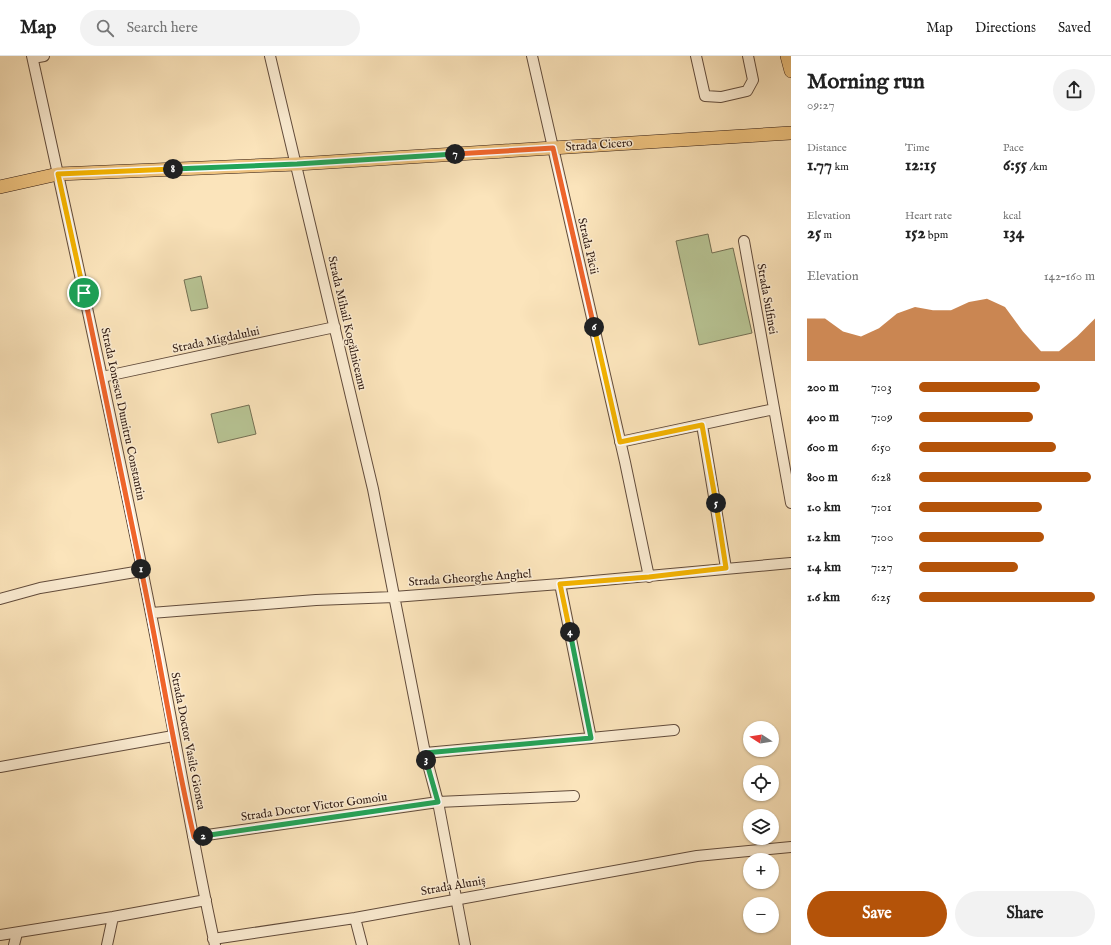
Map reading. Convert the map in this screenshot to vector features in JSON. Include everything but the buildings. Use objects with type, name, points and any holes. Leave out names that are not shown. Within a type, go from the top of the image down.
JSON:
[{"type":"main road","points":[[788,56],[791,71]]},
{"type":"main road","name":"Strada Cicero","points":[[0,187],[58,174],[297,164],[791,133]]},
{"type":"street","points":[[32,57],[44,56]]},
{"type":"street","name":"Strada Mihail Kogălniceanu","points":[[270,56],[297,164],[373,490],[425,753],[438,802],[465,945]]},
{"type":"street","name":"Strada Păcii","points":[[532,56],[620,442],[649,577]]},
{"type":"street","points":[[696,56],[705,96],[721,97],[747,91],[753,80],[748,56]]},
{"type":"street","name":"Strada Ionescu Dumitru Constantin","points":[[32,57],[102,377],[141,571],[151,613]]},
{"type":"street","name":"Strada Sulfinei","points":[[744,241],[791,503]]},
{"type":"street","name":"Strada Migdalului","points":[[102,377],[335,327]]},
{"type":"street","points":[[620,442],[774,409]]},
{"type":"street","points":[[702,425],[726,568]]},
{"type":"street","name":"Strada Gheorghe Anghel","points":[[151,613],[316,600],[560,584],[791,563]]},
{"type":"street","points":[[0,599],[40,588],[141,571]]},
{"type":"street","points":[[560,584],[591,738]]},
{"type":"street","name":"Strada Doctor Vasile Gionea","points":[[151,613],[185,801],[194,837],[214,942]]},
{"type":"street","points":[[425,753],[674,730]]},
{"type":"street","points":[[0,767],[173,736]]},
{"type":"street","name":"Strada Doctor Victor Gomoiu","points":[[194,837],[438,802],[574,796]]},
{"type":"street","name":"Strada Aluniș","points":[[214,942],[697,856],[791,847]]},
{"type":"street","points":[[0,935],[113,918],[206,900]]},
{"type":"street","points":[[107,945],[113,918]]},
{"type":"street","points":[[355,918],[362,945]]},
{"type":"street","points":[[14,945],[17,933]]},
{"type":"green space","points":[[708,234],[712,253],[733,248],[752,333],[699,345],[676,241]]},
{"type":"green space","points":[[201,276],[208,308],[191,311],[184,280]]},
{"type":"green space","points":[[249,405],[256,434],[218,443],[211,414]]},
{"type":"route","points":[[553,148],[620,442],[702,425],[726,568],[649,577],[560,584],[591,738],[425,753],[438,802],[194,837],[185,801],[151,613],[84,293],[58,174],[297,164],[553,148]]}]
